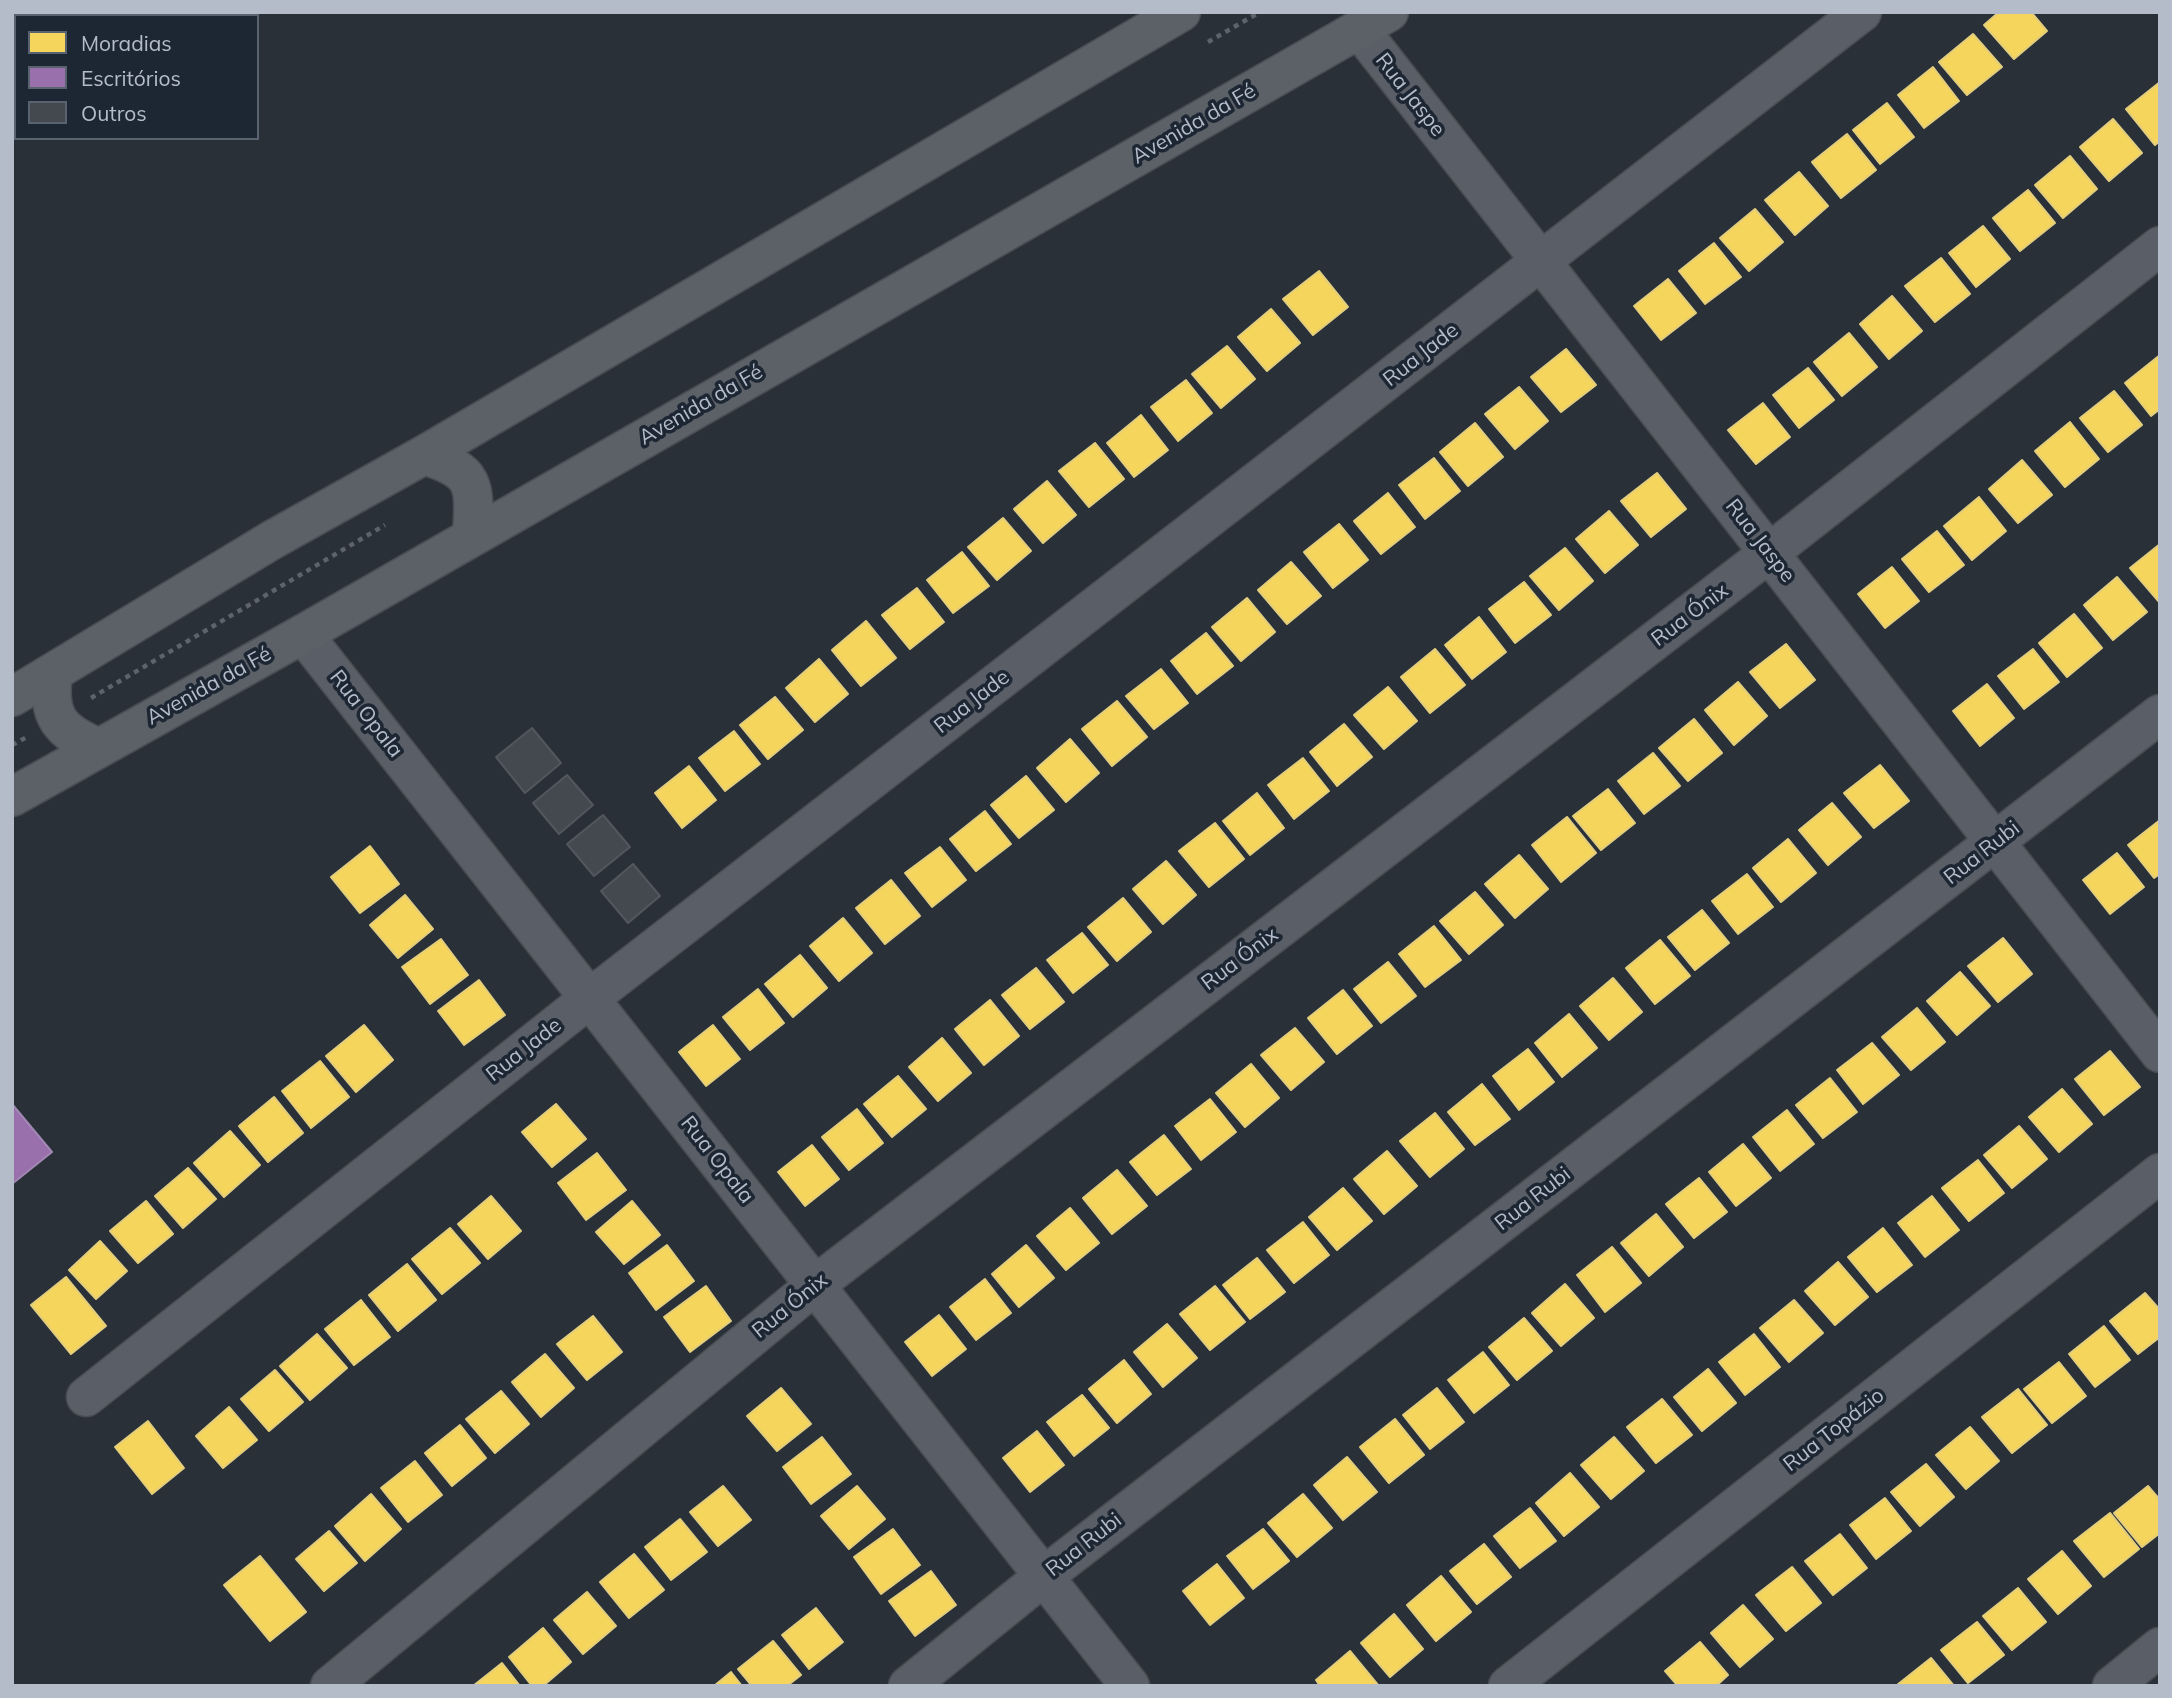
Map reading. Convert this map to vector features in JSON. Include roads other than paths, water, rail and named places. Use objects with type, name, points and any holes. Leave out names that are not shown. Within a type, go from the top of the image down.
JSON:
[{"type":"main road","points":[[12,697],[272,540],[424,455],[1181,12]]},
{"type":"main road","name":"Avenida da Fé","points":[[12,797],[303,634],[1375,21]]},
{"type":"main road","points":[[424,455],[450,464],[469,480],[474,493],[472,536]]},
{"type":"main road","points":[[53,673],[51,704],[57,719],[75,738],[99,748]]},
{"type":"street","name":"Rua Jade","points":[[86,1397],[590,998],[1862,12]]},
{"type":"street","name":"Rua Jaspe","points":[[1375,21],[1541,262],[2160,1052]]},
{"type":"street","name":"Rua Ónix","points":[[330,1686],[815,1285],[1769,554],[2160,246]]},
{"type":"street","name":"Rua Opala","points":[[303,634],[1130,1686]]},
{"type":"street","name":"Rua Rubi","points":[[908,1686],[1044,1576],[2160,714]]},
{"type":"street","name":"Rua Topázio","points":[[1508,1686],[2160,1173]]},
{"type":"street","points":[[2112,1686],[2160,1647]]}]
